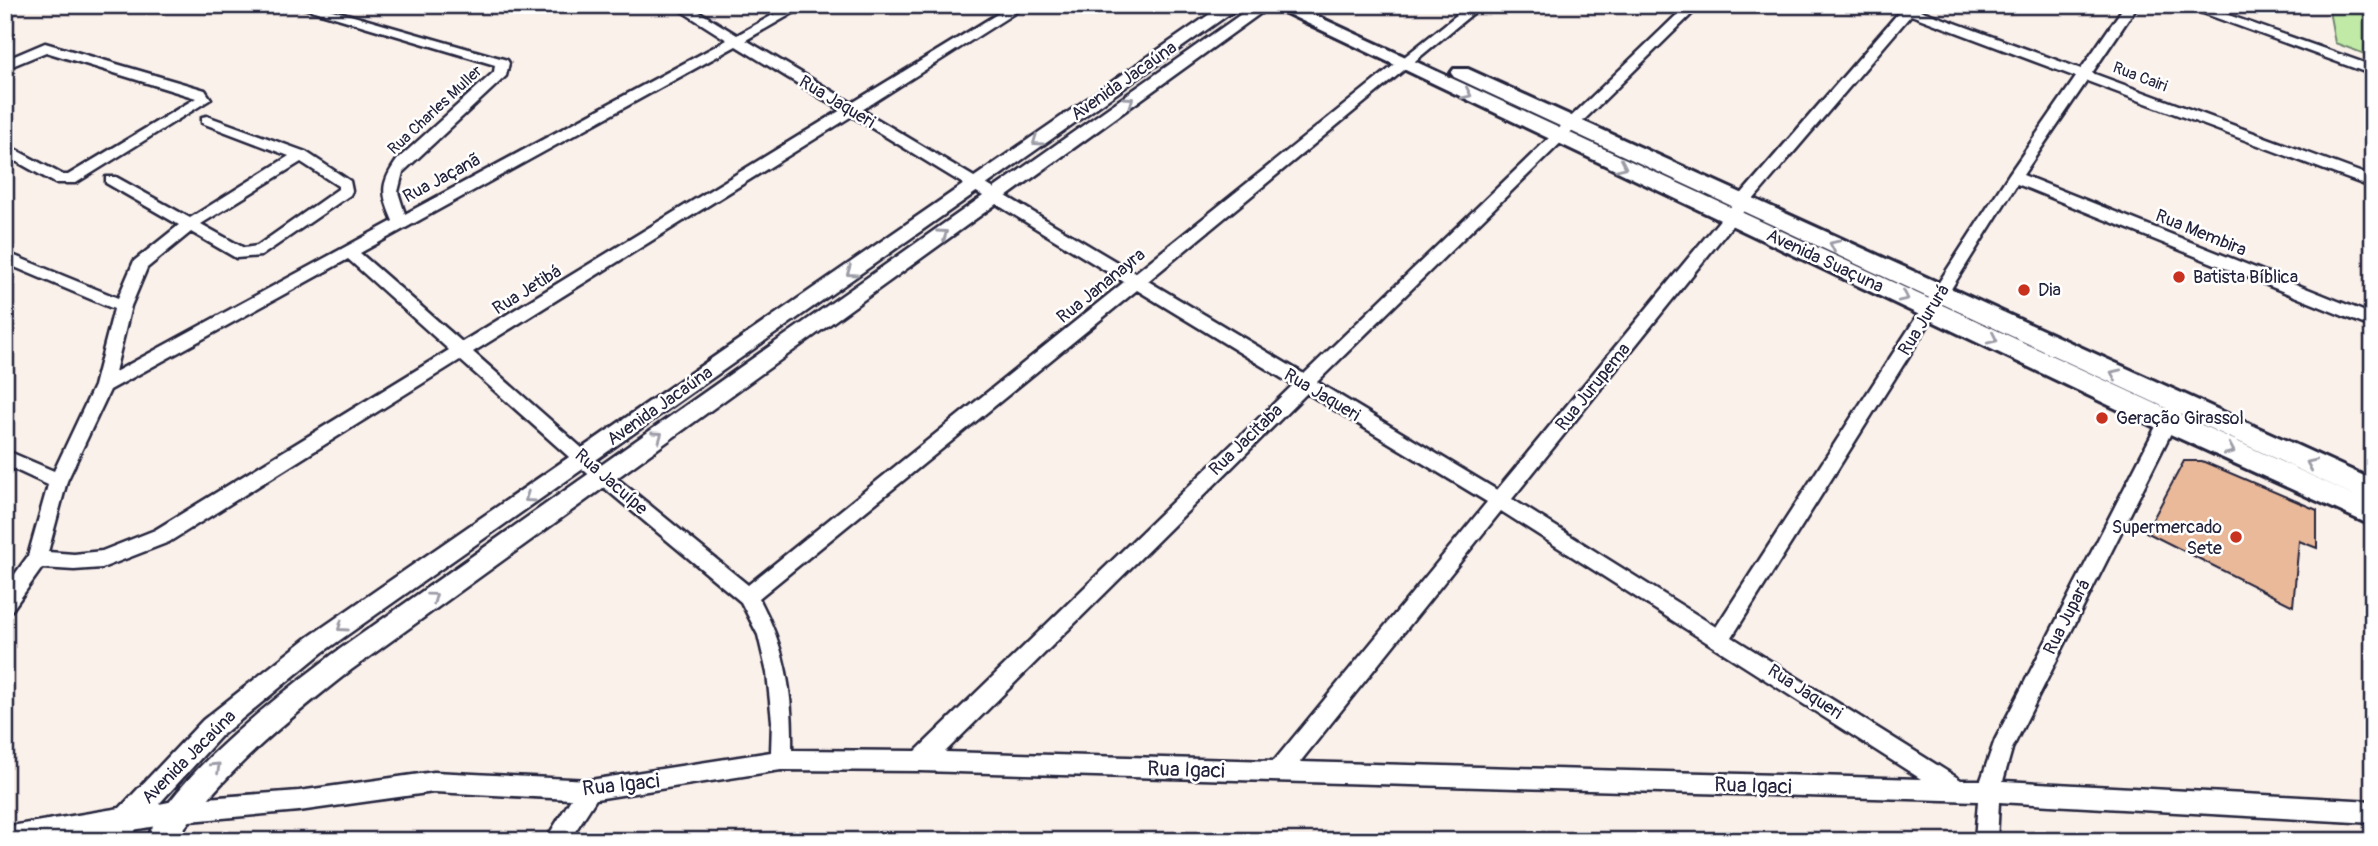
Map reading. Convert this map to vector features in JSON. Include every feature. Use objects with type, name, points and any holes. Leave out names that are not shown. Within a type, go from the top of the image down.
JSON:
[{"type":"main road","name":"Avenida Suaçuna","points":[[1278,5],[1412,59],[1567,130],[2172,413],[2373,514]]},
{"type":"main road","name":"Avenida Suaçuna","points":[[1311,5],[1412,59]]},
{"type":"main road","name":"Avenida Suaçuna","points":[[2172,413],[2373,492]]},
{"type":"street","name":"Rua Charles Muller","points":[[300,5],[502,64],[501,73],[403,162],[393,175],[389,194],[401,223]]},
{"type":"street","name":"Rua Jaqueri","points":[[678,5],[1500,501],[1961,792]]},
{"type":"street","name":"Rua Jaçanã","points":[[103,386],[801,5]]},
{"type":"street","name":"Rua Jetibá","points":[[37,559],[78,564],[117,557],[151,541],[461,353],[1021,5]]},
{"type":"street","name":"Avenida Jacaúna","points":[[121,830],[212,728],[315,645],[1234,5]]},
{"type":"street","name":"Avenida Jacaúna","points":[[159,841],[207,776],[267,720],[342,662],[1264,5]]},
{"type":"street","name":"Rua Jananayra","points":[[748,596],[1477,5]]},
{"type":"street","name":"Rua Jacitaba","points":[[920,761],[1695,5]]},
{"type":"street","name":"Rua Jururá","points":[[1720,638],[2014,177],[2132,5]]},
{"type":"street","points":[[2187,5],[2373,71]]},
{"type":"street","name":"Rua Cairi","points":[[1905,7],[2373,183]]},
{"type":"street","name":"Rua Jurupema","points":[[1278,772],[1905,7]]},
{"type":"street","points":[[5,65],[45,47],[200,93],[204,99],[71,180],[60,180],[5,149]]},
{"type":"street","points":[[111,180],[242,254],[261,251],[345,191],[345,184],[301,155],[207,120]]},
{"type":"street","points":[[5,604],[37,559],[58,481],[103,386],[123,306],[140,265],[149,254],[189,225],[301,155]]},
{"type":"street","name":"Rua Membira","points":[[2014,177],[2373,322]]},
{"type":"street","name":"Rua Jacuípe","points":[[349,252],[602,476],[748,596],[768,634],[777,673],[782,721],[781,760]]},
{"type":"street","points":[[5,257],[123,306]]},
{"type":"street","name":"Rua Jupará","points":[[1986,841],[1989,791],[2002,747],[2172,413]]},
{"type":"street","points":[[5,457],[58,481]]},
{"type":"street","name":"Rua Igaci","points":[[5,840],[121,830],[179,811],[299,801],[434,782],[590,790],[781,760],[920,761],[1989,791],[2373,812]]},
{"type":"street","points":[[556,841],[590,790]]},
{"type":"green space","points":[[2328,5],[2373,5],[2373,57],[2335,43]]},
{"type":"building","name":"Supermercado Sete","points":[[2184,461],[2202,461],[2317,510],[2317,548],[2299,541],[2293,606],[2146,532]]},
{"type":"place","name":"Batista Bíblica","points":[[2179,277]]},
{"type":"place","name":"Dia","points":[[2024,290]]},
{"type":"place","name":"Geração Girassol","points":[[2102,418]]},
{"type":"place","name":"Supermercado Sete","points":[[2236,537]]}]
